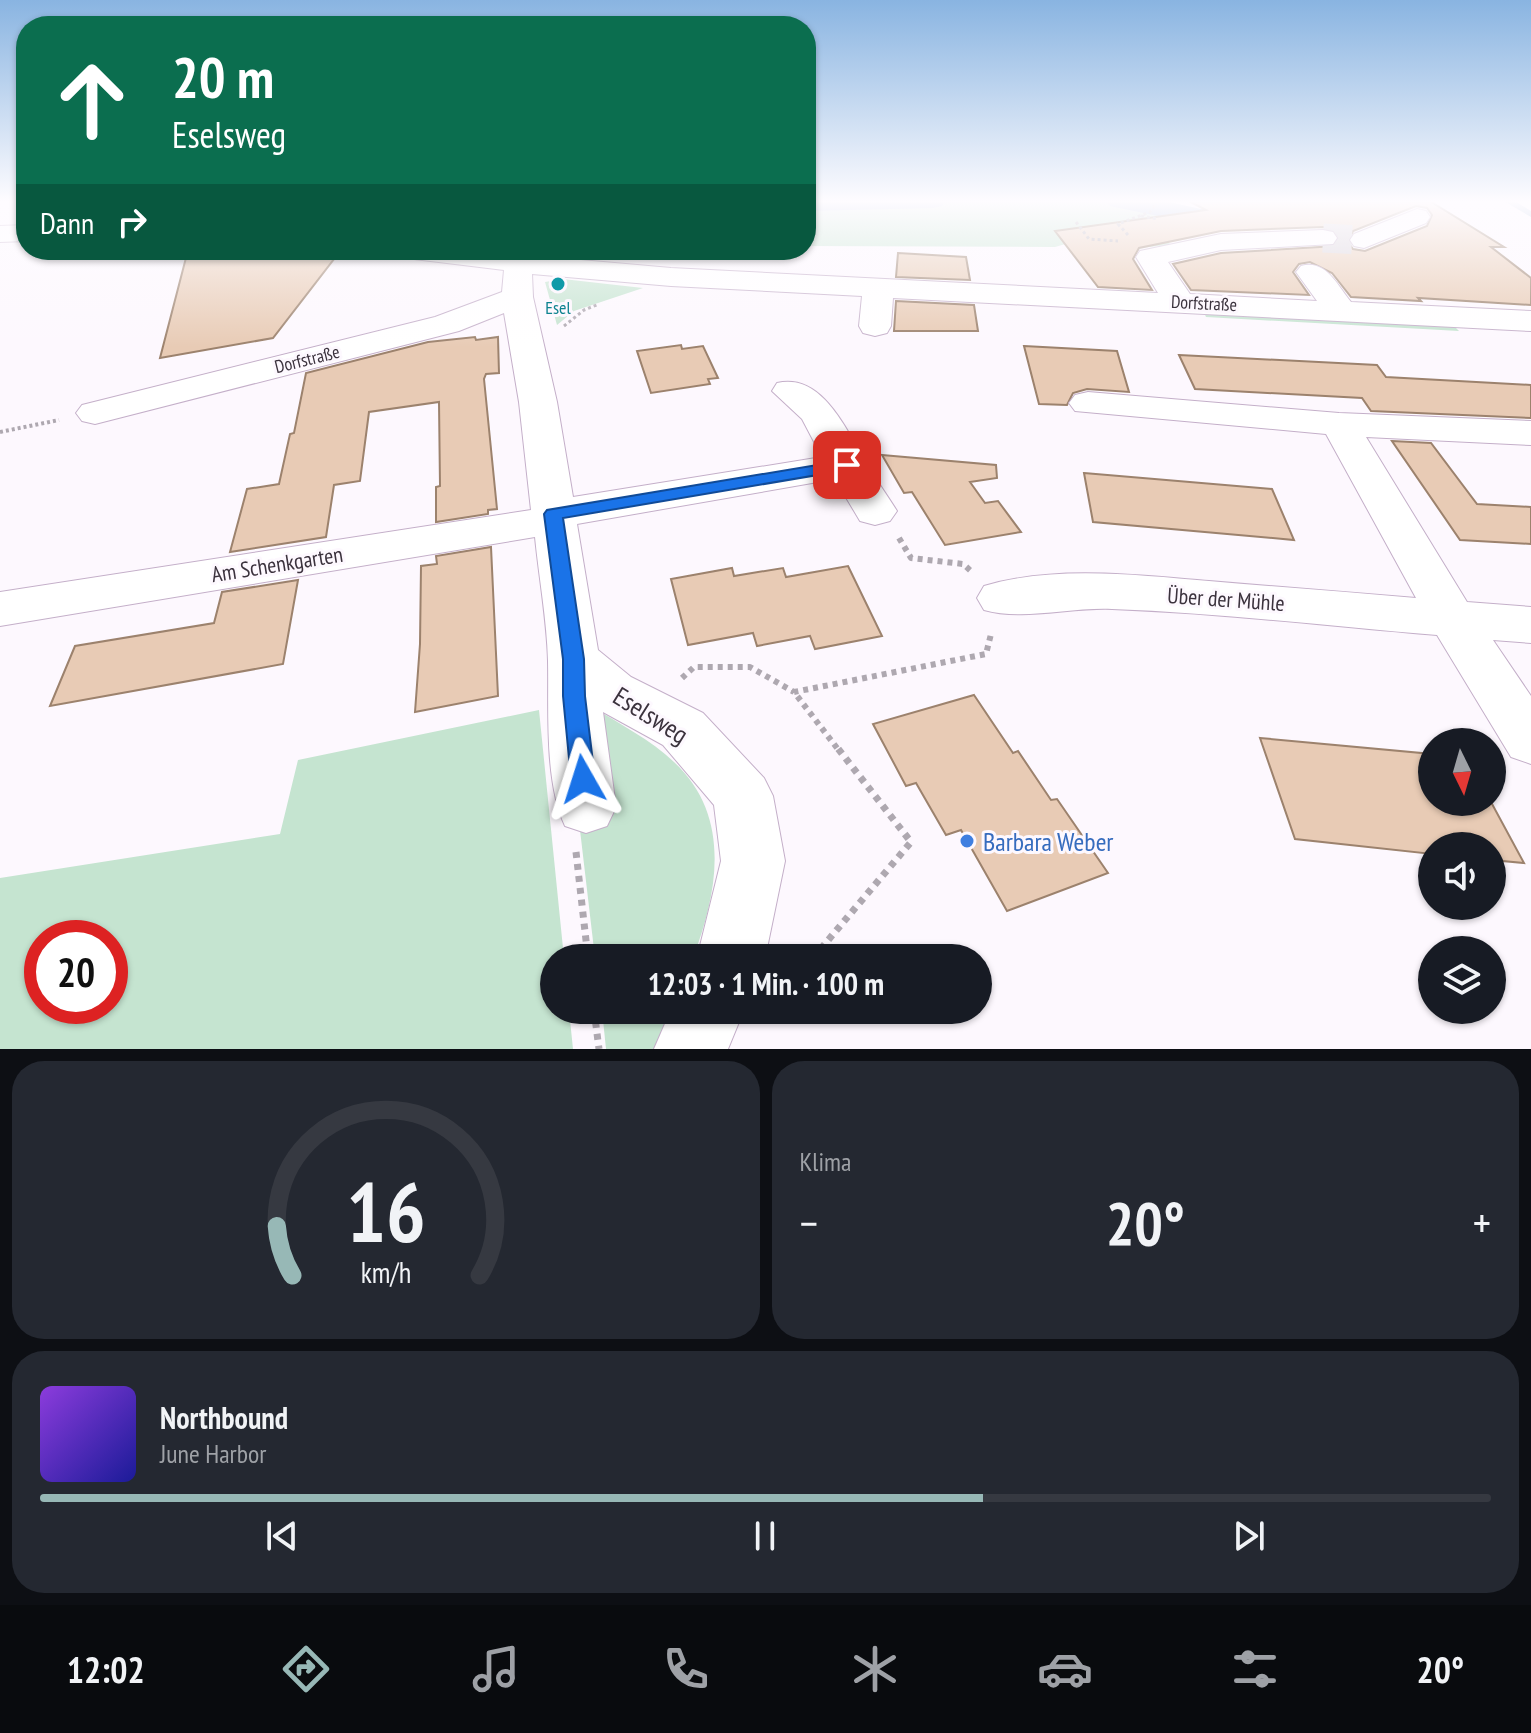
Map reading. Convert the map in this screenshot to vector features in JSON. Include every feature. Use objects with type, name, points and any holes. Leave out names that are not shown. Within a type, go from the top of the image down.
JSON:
[{"type":"street","points":[[1180,302],[1150,257],[1188,249]]},
{"type":"street","name":"Dorfstraße","points":[[468,260],[527,271],[693,266],[878,287],[1341,310],[1440,305],[1531,321]]},
{"type":"street","points":[[527,271],[538,402],[574,659],[574,696],[586,807]]},
{"type":"street","name":"Dorfstraße","points":[[95,413],[447,324],[527,271]]},
{"type":"street","points":[[1311,272],[1341,310]]},
{"type":"street","points":[[875,326],[878,287]]},
{"type":"street","points":[[790,391],[818,413],[875,511]]},
{"type":"street","points":[[1088,403],[1339,424],[1531,433]]},
{"type":"street","points":[[1339,424],[1451,617],[1531,741]]},
{"type":"street","points":[[554,517],[847,465]]},
{"type":"street","name":"Am Schenkgarten","points":[[0,609],[554,517]]},
{"type":"street","name":"Über der Mühle","points":[[1001,598],[1084,591],[1159,594],[1531,625]]},
{"type":"street","name":"Eselsweg","points":[[574,659],[612,692],[683,729],[743,796],[753,861],[734,944]]},
{"type":"street","points":[[691,1049],[702,1024]]},
{"type":"path","points":[[560,332],[569,320],[605,301]]},
{"type":"path","points":[[0,432],[95,413]]},
{"type":"path","points":[[794,692],[986,654],[1001,598],[963,564],[911,558],[890,523],[875,511]]},
{"type":"path","points":[[675,684],[694,667],[750,667],[794,692],[911,842],[825,944]]},
{"type":"path","points":[[586,807],[572,824],[586,944]]},
{"type":"path","points":[[596,1024],[599,1049]]},
{"type":"green space","points":[[563,279],[643,288],[574,311],[557,325],[545,282]]},
{"type":"green space","points":[[1203,310],[1452,324],[1459,331],[1206,317]]},
{"type":"green space","points":[[591,706],[665,754],[692,783],[705,806],[715,856],[709,907],[698,944],[593,944],[580,830],[609,823]]},
{"type":"green space","points":[[539,710],[563,944],[540,944],[540,1024],[570,1024],[573,1049],[0,1049],[0,878],[280,834],[298,760]]},
{"type":"green space","points":[[603,1024],[665,1024],[655,1049],[606,1049]]},
{"type":"building","points":[[1069,249],[1138,249],[1133,259],[1152,290],[1098,287]]},
{"type":"building","points":[[1287,249],[1494,249],[1531,278],[1531,305],[1351,297],[1332,273],[1310,262],[1299,264],[1293,272],[1309,295],[1191,290],[1173,264],[1221,253]]},
{"type":"building","points":[[898,253],[966,257],[970,280],[896,277]]},
{"type":"building","points":[[185,260],[333,260],[273,338],[160,358]]},
{"type":"building","points":[[896,301],[974,305],[978,331],[894,331]]},
{"type":"building","points":[[475,337],[476,340],[498,337],[499,373],[486,374],[484,379],[497,509],[488,510],[488,514],[436,522],[436,487],[440,486],[439,402],[369,412],[360,481],[334,485],[326,537],[230,552],[247,489],[279,484],[290,434],[294,433],[306,373],[428,342]]},
{"type":"building","points":[[681,345],[682,349],[703,346],[718,378],[708,379],[710,384],[651,393],[637,351]]},
{"type":"building","points":[[1024,346],[1117,351],[1129,392],[1087,389],[1073,393],[1067,405],[1039,404]]},
{"type":"building","points":[[1179,355],[1377,365],[1386,377],[1531,385],[1531,418],[1371,411],[1362,398],[1195,389]]},
{"type":"building","points":[[1392,441],[1431,443],[1477,504],[1531,507],[1531,544],[1460,540]]},
{"type":"building","points":[[882,455],[996,465],[997,478],[970,482],[985,503],[998,501],[1021,532],[945,545],[912,492],[904,493]]},
{"type":"building","points":[[1084,473],[1272,489],[1294,540],[1093,522]]},
{"type":"building","points":[[491,547],[498,696],[415,712],[421,566],[437,564],[436,556]]},
{"type":"building","points":[[848,566],[882,636],[815,649],[810,636],[757,646],[753,633],[688,645],[671,579],[732,568],[734,576],[783,568],[786,577]]},
{"type":"building","points":[[298,580],[283,664],[50,706],[75,646],[214,623],[222,592]]},
{"type":"building","points":[[974,695],[1013,753],[1018,751],[1051,800],[1057,799],[1108,873],[1007,911],[961,830],[946,835],[916,783],[906,786],[873,724]]},
{"type":"building","points":[[1260,738],[1418,753],[1418,816],[1499,816],[1524,863],[1506,861],[1506,832],[1418,832],[1418,852],[1295,839]]},
{"type":"place","name":"Esel","points":[[558,284]]},
{"type":"place","name":"Barbara Weber","points":[[967,841]]},
{"type":"route","points":[[583,779],[574,696],[574,659],[553,514],[847,465]]}]
